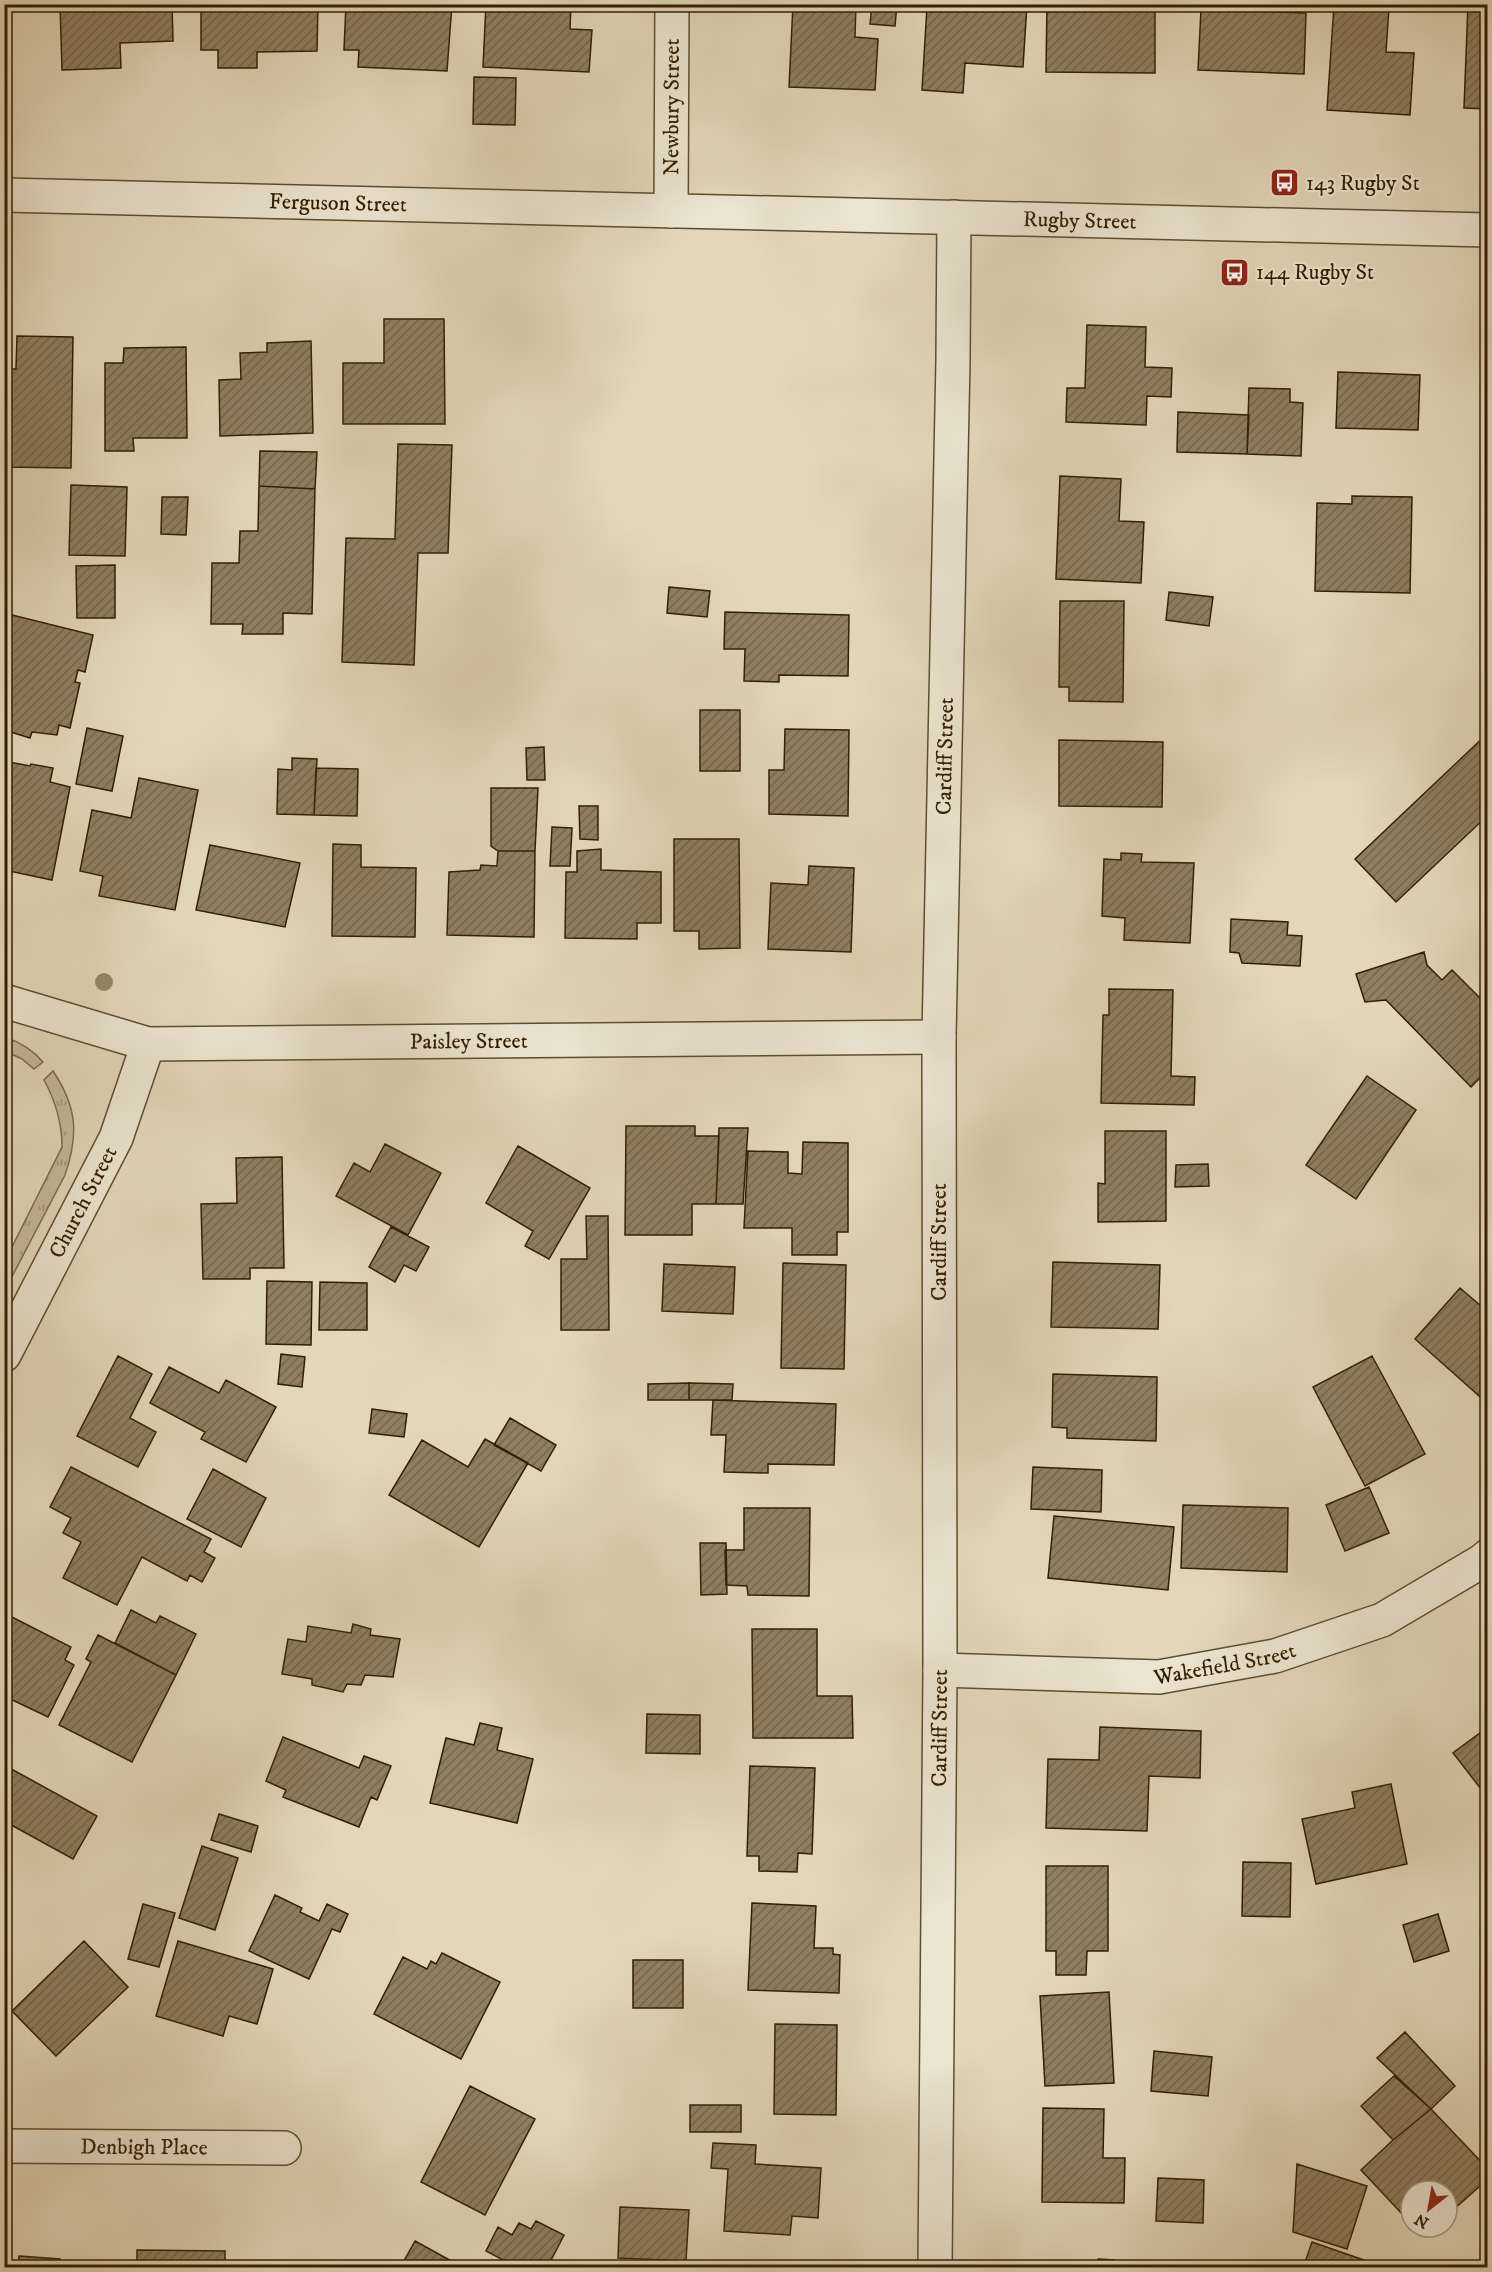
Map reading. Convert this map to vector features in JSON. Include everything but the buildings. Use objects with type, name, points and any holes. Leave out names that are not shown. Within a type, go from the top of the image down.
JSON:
[{"type":"street","name":"Newbury Street","points":[[671,211],[672,4]]},
{"type":"street","name":"Ferguson Street","points":[[4,195],[671,211]]},
{"type":"street","name":"Rugby Street","points":[[671,211],[1488,230]]},
{"type":"street","name":"Cardiff Street","points":[[935,2268],[940,1670],[939,1037],[954,360],[954,218]]},
{"type":"street","name":"Paisley Street","points":[[4,1000],[148,1044],[939,1037]]},
{"type":"street","name":"Church Street","points":[[4,1355],[116,1138],[148,1044]]},
{"type":"street","name":"Wakefield Street","points":[[940,1670],[1159,1677],[1275,1656],[1382,1620],[1488,1556]]},
{"type":"street","name":"Denbigh Place","points":[[4,2146],[284,2148]]},
{"type":"green space","points":[[5,1037],[26,1047],[43,1062],[34,1069],[22,1059],[5,1051]]},
{"type":"green space","points":[[53,1071],[71,1109],[74,1134],[72,1147],[65,1175],[5,1290],[5,1261],[62,1147],[58,1112],[44,1080]]},
{"type":"place","name":"143 Rugby St","points":[[1285,183]]},
{"type":"place","name":"144 Rugby St","points":[[1235,272]]}]
